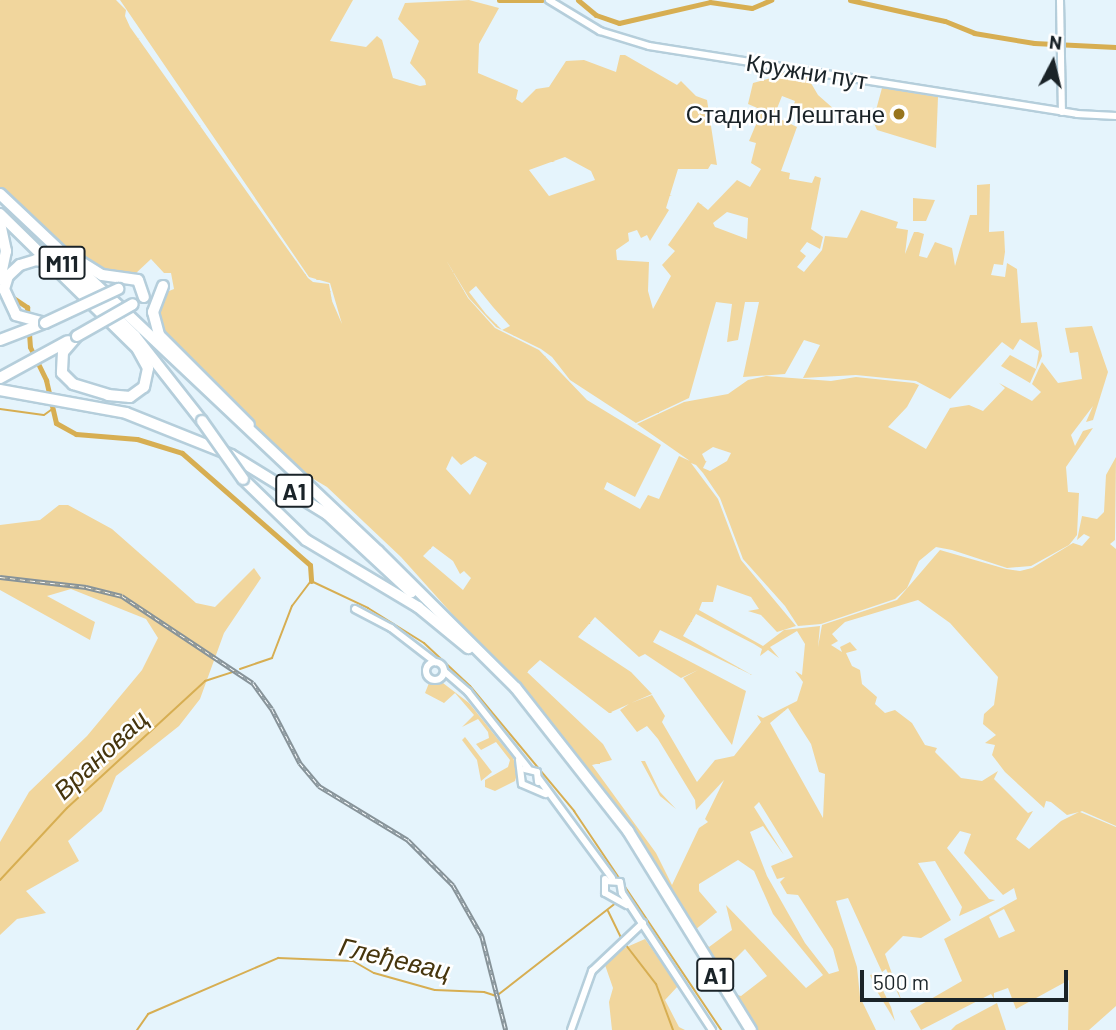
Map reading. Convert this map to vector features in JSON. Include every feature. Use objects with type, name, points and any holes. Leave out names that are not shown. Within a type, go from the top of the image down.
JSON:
[{"type":"highway","name":"M11","points":[[0,194],[254,435]]},
{"type":"highway","name":"M11","points":[[0,204],[124,323],[199,417]]},
{"type":"highway","points":[[0,214],[136,347],[199,417],[264,504],[333,558],[418,607],[480,658]]},
{"type":"highway","points":[[0,223],[6,251],[3,279],[5,295],[13,312],[26,320],[46,323]]},
{"type":"highway","points":[[32,226],[98,273],[138,280]]},
{"type":"highway","points":[[3,279],[29,261],[44,261],[56,267]]},
{"type":"highway","points":[[0,340],[46,323],[138,280]]},
{"type":"highway","points":[[138,280],[144,297]]},
{"type":"highway","points":[[0,378],[163,286],[153,312],[159,335],[237,409],[254,435],[340,516]]},
{"type":"highway","points":[[77,336],[61,359],[70,382],[115,397],[138,393],[148,373],[136,347]]},
{"type":"highway","points":[[0,384],[63,395]]},
{"type":"highway","points":[[0,390],[42,392]]},
{"type":"highway","name":"A1","points":[[63,395],[138,411],[208,437],[276,473],[340,516],[530,705],[614,812],[744,1030]]},
{"type":"highway","name":"A1","points":[[63,395],[178,431],[276,479],[340,525],[480,658],[589,787],[751,1030]]},
{"type":"street","name":"Кружни пут","points":[[549,0],[600,31],[642,44],[1062,112],[1116,116]]},
{"type":"street","points":[[1060,0],[1062,112]]},
{"type":"street","points":[[355,609],[391,628],[435,662],[474,701],[509,743],[525,770],[522,784],[534,786],[561,806]]},
{"type":"street","points":[[415,647],[430,679],[440,679],[474,701]]},
{"type":"street","points":[[427,668],[435,662]]},
{"type":"street","points":[[440,679],[444,671]]},
{"type":"street","points":[[525,770],[537,772],[539,779],[594,851],[608,880],[621,889],[712,1030]]},
{"type":"street","points":[[534,786],[539,779]]},
{"type":"street","points":[[608,880],[603,891],[641,919]]},
{"type":"street","points":[[614,897],[621,889]]},
{"type":"street","points":[[571,1030],[590,974],[641,919]]},
{"type":"shaded area","points":[[0,0],[116,0],[126,10],[125,16],[130,27],[308,278],[313,282],[329,284],[332,301],[342,324],[330,283],[309,277],[120,0],[353,0],[330,41],[366,47],[377,36],[382,40],[393,78],[420,86],[426,85],[425,80],[410,63],[419,41],[398,19],[405,3],[469,0],[499,8],[479,44],[478,73],[518,90],[516,99],[522,103],[536,89],[549,87],[566,61],[584,60],[616,72],[620,55],[625,55],[677,85],[681,81],[696,96],[707,100],[717,165],[711,164],[708,169],[678,169],[666,208],[669,210],[650,241],[647,235],[641,238],[637,230],[628,233],[629,241],[616,250],[617,260],[649,262],[648,291],[653,309],[671,276],[662,265],[675,251],[668,245],[698,202],[708,210],[737,180],[750,187],[761,169],[751,163],[756,143],[749,141],[762,110],[748,104],[753,83],[775,77],[776,68],[805,73],[818,95],[835,110],[821,123],[792,110],[795,101],[782,96],[774,116],[797,127],[781,171],[790,173],[789,179],[812,183],[815,176],[821,178],[811,229],[823,237],[820,249],[807,242],[800,251],[806,256],[797,267],[804,272],[822,250],[825,236],[847,238],[861,210],[898,222],[896,228],[908,230],[905,254],[914,232],[918,232],[924,234],[919,256],[927,258],[935,242],[952,248],[955,266],[970,215],[977,215],[977,185],[990,184],[989,232],[1004,231],[1005,252],[1003,265],[994,264],[991,275],[1005,277],[1007,263],[1017,269],[1021,323],[1037,322],[1042,356],[1030,383],[1001,366],[1010,355],[1036,369],[1039,351],[1020,339],[1013,350],[1002,342],[950,399],[916,381],[856,375],[803,378],[820,345],[804,340],[785,374],[743,377],[759,302],[745,302],[738,340],[727,342],[732,304],[716,302],[689,398],[636,423],[570,380],[552,357],[541,349],[502,330],[496,327],[469,298],[446,260],[468,298],[495,328],[539,350],[587,400],[661,445],[635,497],[607,482],[604,489],[640,509],[648,495],[659,499],[679,456],[690,461],[637,424],[684,402],[728,394],[748,380],[766,376],[831,381],[856,377],[914,383],[919,385],[907,407],[888,427],[926,449],[950,408],[969,405],[983,411],[1005,388],[999,383],[1032,401],[1041,392],[1032,384],[1042,362],[1058,383],[1082,379],[1078,352],[1070,353],[1065,328],[1092,326],[1108,372],[1093,420],[1086,422],[1093,406],[1071,435],[1075,446],[1083,431],[1093,428],[1066,467],[1068,492],[1079,493],[1077,535],[1069,545],[1031,566],[1007,568],[936,547],[919,561],[907,588],[895,599],[821,624],[798,626],[785,606],[743,559],[720,498],[703,473],[691,463],[718,499],[741,560],[796,626],[777,632],[761,615],[748,611],[759,609],[751,597],[717,585],[713,602],[702,602],[699,610],[763,646],[784,630],[820,626],[818,647],[822,625],[897,600],[940,550],[1006,569],[1020,571],[1032,568],[1073,543],[1082,546],[1090,537],[1084,534],[1077,540],[1082,516],[1097,519],[1104,512],[1106,475],[1116,457],[1115,540],[1110,544],[1116,549],[1116,826],[1080,812],[1116,827],[1116,1006],[1089,1030],[1068,1030],[1069,980],[1016,1009],[1008,988],[994,993],[994,999],[991,994],[921,1030],[910,1011],[962,981],[944,939],[1017,899],[1014,888],[1003,895],[964,853],[971,834],[960,831],[947,848],[989,899],[995,900],[959,916],[962,907],[935,861],[918,863],[951,920],[921,938],[903,936],[885,954],[902,1002],[886,969],[882,972],[848,898],[836,901],[857,967],[860,997],[876,1030],[754,1030],[608,797],[522,692],[401,557],[327,487],[300,471],[162,336],[155,316],[164,293],[174,289],[171,273],[164,273],[151,259],[134,275],[112,276],[74,254],[0,190]],"holes":[[[565,157],[591,171],[595,180],[549,196],[529,170]],[[727,212],[748,218],[747,239],[715,227],[713,223]],[[476,286],[510,326],[502,330],[469,292]],[[713,447],[731,453],[727,461],[710,471],[703,468],[706,462],[702,454]],[[452,456],[461,465],[475,456],[487,463],[470,495],[446,469]],[[433,546],[453,561],[460,574],[464,571],[471,578],[463,590],[423,556]],[[918,600],[950,623],[998,677],[994,705],[984,714],[983,724],[996,735],[985,743],[995,745],[992,755],[1005,772],[1044,808],[1046,801],[1067,815],[1079,812],[1061,821],[1029,849],[1016,839],[1033,811],[1028,813],[994,779],[998,771],[982,781],[961,778],[935,752],[937,748],[925,745],[912,723],[895,710],[885,713],[875,704],[877,697],[862,684],[860,670],[852,666],[846,653],[857,650],[850,642],[840,647],[842,652],[831,645],[838,641],[832,634],[845,622]],[[696,614],[762,649],[760,656],[768,650],[779,658],[770,647],[797,631],[805,644],[802,675],[795,671],[803,682],[797,701],[763,718],[757,715],[761,722],[734,756],[715,760],[697,782],[662,722],[665,716],[652,695],[631,703],[652,694],[631,672],[578,637],[595,617],[639,657],[645,654],[681,678],[698,670],[683,678],[732,745],[746,691],[653,642],[660,630],[752,675],[683,636]],[[540,660],[609,713],[629,704],[620,710],[637,732],[647,726],[658,739],[695,800],[696,810],[724,780],[705,819],[708,822],[699,828],[672,885],[656,853],[592,765],[612,760],[603,744],[527,672]],[[788,708],[811,744],[819,772],[825,774],[823,818],[770,723]],[[759,802],[793,857],[771,866],[777,879],[785,877],[780,882],[787,894],[798,895],[833,949],[839,971],[829,974],[805,943],[767,876],[750,832],[763,826],[784,855],[754,807]],[[738,860],[754,871],[773,914],[823,975],[806,988],[726,905],[732,930],[709,947],[695,930],[717,912],[699,891],[699,884]],[[1004,909],[1015,931],[999,938],[989,917]],[[745,949],[767,976],[741,996],[734,994],[721,973]]]},
{"type":"shaded area","points":[[882,88],[938,97],[936,148],[877,130],[873,121]]},
{"type":"shaded area","points":[[913,198],[935,200],[926,221],[913,221]]},
{"type":"shaded area","points":[[59,505],[68,505],[112,529],[196,603],[215,607],[254,568],[261,578],[224,633],[200,699],[179,726],[116,776],[102,811],[68,841],[79,861],[26,891],[46,913],[17,919],[0,935],[0,842],[29,792],[87,736],[142,670],[158,638],[146,619],[71,589],[47,596],[95,622],[90,640],[0,590],[0,525],[40,520]]},
{"type":"shaded area","points":[[429,683],[443,683],[469,703],[513,758],[518,771],[515,781],[495,791],[485,787],[485,780],[508,767],[510,760],[496,742],[481,750],[476,744],[489,738],[488,732],[478,719],[462,727],[474,715],[455,693],[444,703],[425,693]]},
{"type":"shaded area","points":[[465,737],[492,772],[481,781],[477,760],[462,740]]},
{"type":"shaded area","points":[[641,761],[645,761],[660,792],[676,809],[660,796]]},
{"type":"shaded area","points":[[645,939],[678,986],[665,1000],[679,1027],[685,1030],[612,1030],[609,1002],[613,988],[605,965],[620,950]]},
{"type":"shaded area","points":[[875,974],[891,1007],[895,1021],[870,975]]},
{"type":"shaded area","points":[[997,1003],[1006,1030],[951,1030],[956,1025]]},
{"type":"waterway","points":[[499,0],[542,0]]},
{"type":"waterway","points":[[578,0],[596,15],[619,23],[710,2],[752,8],[771,0]]},
{"type":"waterway","points":[[850,0],[945,21],[974,33],[1034,43],[1116,47]]},
{"type":"waterway","points":[[9,295],[27,307],[30,347],[46,380],[56,423],[76,434],[137,439],[182,453],[310,565],[311,581]]},
{"type":"waterway","points":[[0,409],[44,415],[51,410]]},
{"type":"waterway","points":[[240,669],[272,658],[292,606],[311,581],[368,608],[424,643],[470,686],[574,811],[721,1030]]},
{"type":"waterway","name":"Врановац","points":[[0,880],[67,808],[205,681],[235,671]]},
{"type":"waterway","name":"Глеђевац","points":[[499,994],[616,903]]},
{"type":"waterway","points":[[608,911],[622,940],[656,984],[673,1030]]},
{"type":"waterway","name":"Глеђевац","points":[[137,1030],[148,1014],[278,958],[353,961],[374,973],[435,990],[484,992],[496,996]]},
{"type":"railway","points":[[0,577],[86,587],[122,596],[253,683],[272,709],[300,763],[319,786],[408,840],[453,885],[482,936],[506,1030]]},
{"type":"place","name":"Стадион Лештане","points":[[899,114]]}]
